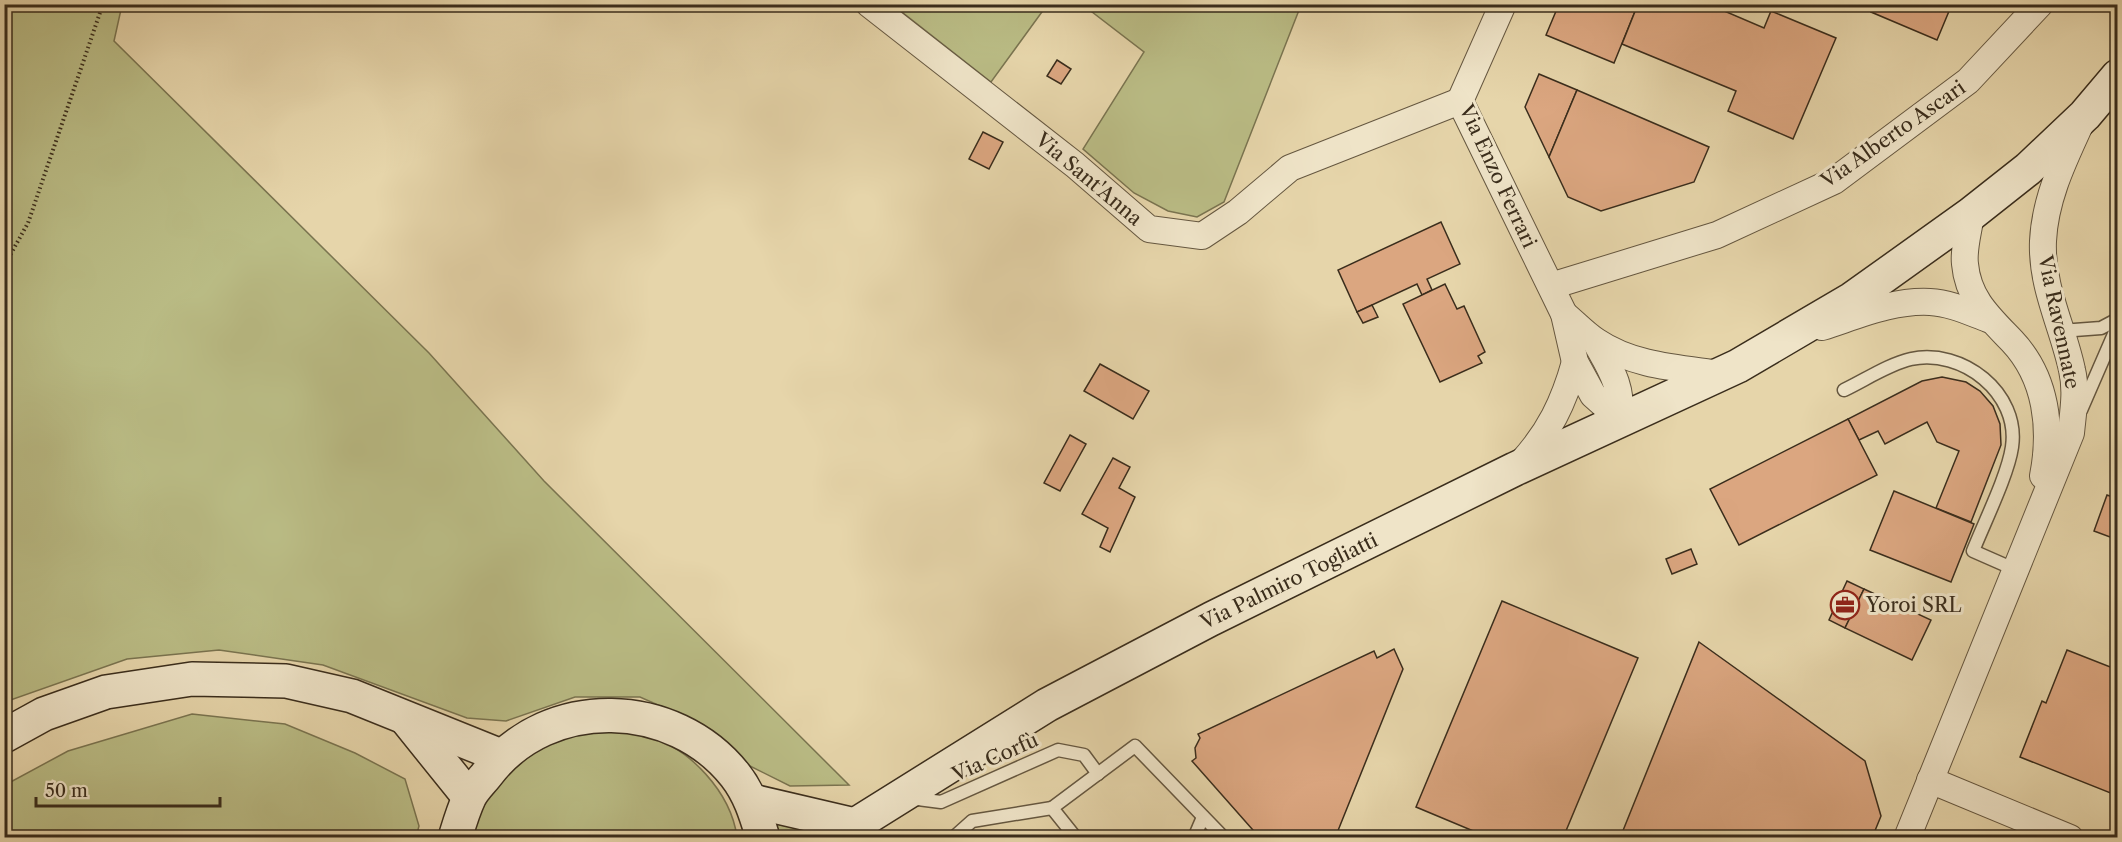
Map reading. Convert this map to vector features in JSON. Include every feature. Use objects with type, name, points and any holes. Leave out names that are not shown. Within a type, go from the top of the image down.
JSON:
[{"type":"main road","name":"Via Ravennate","points":[[1971,214],[2028,170],[2085,115],[2118,76]]},
{"type":"main road","name":"Via Palmiro Togliatti","points":[[752,801],[847,831],[1047,705],[1211,619],[1515,469],[1729,370],[1852,299],[1971,214]]},
{"type":"main road","points":[[4,736],[44,714],[106,692],[192,679],[286,681],[352,696],[501,756]]},
{"type":"main road","points":[[455,837],[469,797],[501,756],[525,738],[553,724],[602,714],[652,720],[685,733],[714,753],[735,776],[752,801],[763,837]]},
{"type":"main road","points":[[406,718],[469,797]]},
{"type":"street","name":"Via Sant'Anna","points":[[869,4],[1075,165],[1149,229],[1202,236],[1238,212],[1290,168],[1460,101]]},
{"type":"street","name":"Via Enzo Ferrari","points":[[1503,4],[1460,101],[1564,314],[1575,362],[1593,395],[1620,419]]},
{"type":"street","name":"Via Alberto Ascari","points":[[1551,286],[1718,235],[1834,181],[1968,81],[2040,4]]},
{"type":"street","name":"Via Ravennate","points":[[1907,837],[2071,433],[2075,399],[2073,371],[2052,304],[2045,272],[2044,234],[2046,215],[2057,176],[2085,115]]},
{"type":"street","name":"Via Ravennate","points":[[1971,214],[1965,264],[1971,288],[1988,319],[2014,343],[2033,369],[2044,402],[2048,447],[2031,527]]},
{"type":"street","name":"Via Ravennate","points":[[1891,305],[1930,302],[1956,307],[1988,319]]},
{"type":"street","name":"Via Palmiro Togliatti","points":[[1729,370],[1816,328],[1891,305]]},
{"type":"street","name":"Via Enzo Ferrari","points":[[1564,314],[1595,341],[1634,359],[1662,366],[1729,370]]},
{"type":"street","name":"Via Enzo Ferrari","points":[[1595,341],[1618,381],[1621,400],[1620,419]]},
{"type":"street","name":"Via Enzo Ferrari","points":[[1515,469],[1541,441],[1555,418],[1567,392],[1575,362]]},
{"type":"street","points":[[1930,780],[2070,837]]},
{"type":"lane","points":[[2061,331],[2101,328],[2118,319]]},
{"type":"lane","points":[[2071,433],[2118,325]]},
{"type":"lane","points":[[1844,390],[1909,359],[1937,356],[1966,366],[1993,387],[2010,417],[2012,449],[1973,551],[2014,569]]},
{"type":"lane","points":[[953,837],[972,821],[1052,808],[1135,747],[1224,837]]},
{"type":"lane","name":"Via Corfù","points":[[900,797],[941,802],[1058,750],[1084,755],[1098,774]]},
{"type":"lane","points":[[1052,808],[1076,837]]},
{"type":"lane","points":[[1194,837],[1203,817]]},
{"type":"path","points":[[4,266],[28,223],[103,4]]},
{"type":"green space","points":[[4,5],[122,5],[114,41],[429,353],[544,481],[849,785],[790,786],[748,765],[703,725],[640,697],[575,697],[506,721],[467,718],[323,665],[219,650],[127,659],[5,702]]},
{"type":"green space","points":[[893,5],[1047,5],[991,82]]},
{"type":"green space","points":[[1083,5],[1301,5],[1224,202],[1197,217],[1168,211],[1134,193],[1083,149],[1144,52]]},
{"type":"green space","points":[[192,714],[285,724],[355,753],[405,779],[419,826],[416,837],[5,837],[5,785],[68,751]]},
{"type":"green space","points":[[605,728],[662,742],[693,761],[706,774],[726,804],[737,837],[472,838],[483,804],[492,789],[517,761],[532,749],[548,741],[569,734]]},
{"type":"green space","points":[[771,823],[821,833],[816,837],[774,837]]},
{"type":"building","points":[[1559,4],[1638,4],[1614,63],[1546,35]]},
{"type":"building","points":[[1638,4],[1708,4],[1764,28],[1771,11],[1836,38],[1793,139],[1728,111],[1736,91],[1622,44]]},
{"type":"building","points":[[1875,4],[1952,4],[1937,40],[1871,12]]},
{"type":"building","points":[[1057,60],[1071,69],[1061,84],[1047,76]]},
{"type":"building","points":[[1539,74],[1577,90],[1549,157],[1525,107]]},
{"type":"building","points":[[1577,90],[1709,147],[1694,182],[1601,211],[1568,197],[1549,157]]},
{"type":"building","points":[[983,132],[1003,142],[989,169],[969,159]]},
{"type":"building","points":[[1441,222],[1460,264],[1427,279],[1432,290],[1422,295],[1417,284],[1357,312],[1338,270]]},
{"type":"building","points":[[1445,284],[1457,309],[1464,306],[1485,352],[1478,356],[1482,363],[1440,382],[1403,304]]},
{"type":"building","points":[[1372,305],[1378,317],[1363,323],[1357,312]]},
{"type":"building","points":[[1100,364],[1149,391],[1133,419],[1084,391]]},
{"type":"building","points":[[1942,377],[1966,382],[1980,391],[1993,406],[2000,424],[2001,445],[1971,522],[1936,508],[1959,451],[1937,442],[1927,422],[1885,444],[1878,431],[1859,440],[1848,419],[1922,381]]},
{"type":"building","points":[[1848,419],[1877,475],[1739,545],[1710,489]]},
{"type":"building","points":[[1070,435],[1086,444],[1060,491],[1044,483]]},
{"type":"building","points":[[1113,458],[1130,467],[1119,488],[1135,497],[1110,552],[1100,547],[1108,528],[1082,514]]},
{"type":"building","points":[[1894,491],[1974,524],[1951,582],[1870,550]]},
{"type":"building","points":[[2107,495],[2118,499],[2118,540],[2094,531]]},
{"type":"building","points":[[1691,549],[1697,564],[1672,574],[1666,559]]},
{"type":"building","points":[[1847,581],[1864,589],[1845,628],[1829,620]]},
{"type":"building","points":[[1864,589],[1931,620],[1912,660],[1845,628]]},
{"type":"building","points":[[1502,601],[1638,658],[1563,838],[1490,838],[1416,807]]},
{"type":"building","points":[[1699,642],[1865,761],[1881,816],[1872,838],[1620,838]]},
{"type":"building","points":[[1394,649],[1403,669],[1335,838],[1260,838],[1192,761],[1196,758],[1195,748],[1200,738],[1198,734],[1374,651],[1377,658]]},
{"type":"building","points":[[2067,650],[2118,670],[2118,796],[2020,757],[2042,701],[2046,703]]},
{"type":"place","name":"Yoroi SRL","points":[[1845,605]]}]
